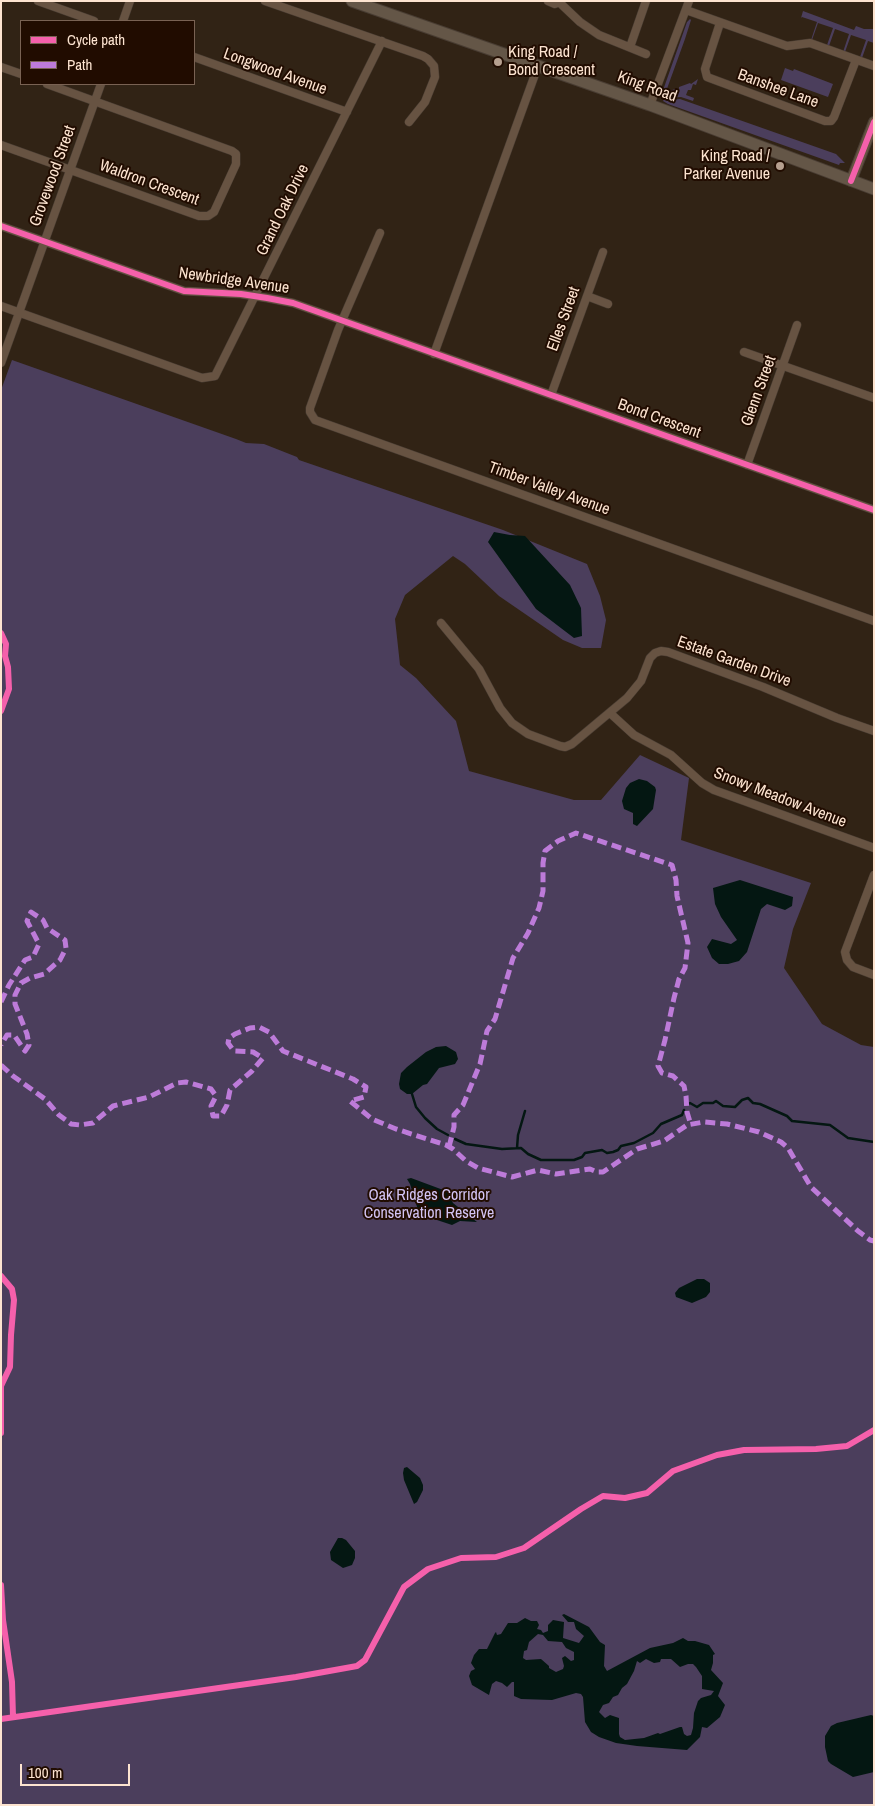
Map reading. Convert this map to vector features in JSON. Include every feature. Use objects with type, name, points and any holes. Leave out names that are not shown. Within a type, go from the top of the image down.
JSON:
[{"type":"main road","name":"King Road","points":[[352,1],[650,105],[874,189]]},
{"type":"street","points":[[38,1],[91,20]]},
{"type":"street","points":[[123,20],[130,1]]},
{"type":"street","points":[[265,1],[424,56],[432,62],[435,77],[425,102],[409,122]]},
{"type":"street","points":[[548,1],[555,4],[560,2],[580,22],[599,35],[646,54]]},
{"type":"street","points":[[630,47],[646,1]]},
{"type":"street","points":[[650,105],[689,1]]},
{"type":"street","points":[[686,10],[786,46],[810,43],[874,66]]},
{"type":"street","name":"Banshee Lane","points":[[720,23],[705,69],[707,77],[825,121],[830,121],[834,116],[856,60]]},
{"type":"street","name":"Grand Oak Drive","points":[[1,306],[202,378],[215,376],[382,41]]},
{"type":"street","name":"Longwood Avenue","points":[[195,57],[347,112]]},
{"type":"street","points":[[434,354],[538,66]]},
{"type":"street","points":[[1,67],[20,74]]},
{"type":"street","points":[[50,85],[95,100]]},
{"type":"street","name":"Grovewood Street","points":[[1,363],[101,85]]},
{"type":"street","name":"Waldron Crescent","points":[[70,170],[204,216],[214,212],[236,164],[236,154],[228,148],[95,100]]},
{"type":"street","points":[[851,181],[874,122]]},
{"type":"street","points":[[1,145],[70,170]]},
{"type":"street","name":"Newbridge Avenue","points":[[1,226],[184,291],[255,296],[293,303],[434,354]]},
{"type":"street","points":[[342,321],[380,234]]},
{"type":"street","name":"Elles Street","points":[[551,395],[602,252]]},
{"type":"street","points":[[587,296],[608,304]]},
{"type":"street","name":"Timber Valley Avenue","points":[[342,321],[310,408],[311,416],[319,423],[874,621]]},
{"type":"street","name":"Glenn Street","points":[[747,465],[797,325]]},
{"type":"street","points":[[744,352],[874,398]]},
{"type":"street","name":"Bond Crescent","points":[[434,354],[874,510]]},
{"type":"street","name":"Estate Garden Drive","points":[[441,623],[480,669],[505,716],[523,731],[560,746],[569,746],[610,713],[637,688],[653,655],[665,651],[763,686],[837,718],[874,731]]},
{"type":"street","name":"Snowy Meadow Avenue","points":[[610,713],[634,735],[671,755],[702,783],[714,790],[874,848]]},
{"type":"street","points":[[874,875],[845,952],[847,960],[853,967],[874,975]]},
{"type":"green space","points":[[803,11],[854,30],[856,26],[864,29],[874,29],[874,43],[868,41],[862,58],[860,57],[866,40],[851,35],[845,52],[843,52],[849,34],[835,29],[829,46],[827,45],[833,28],[818,23],[811,40],[817,22],[801,18]]},
{"type":"green space","points":[[690,19],[685,39],[664,97],[661,96],[687,22]]},
{"type":"green space","points":[[785,68],[793,71],[794,69],[833,84],[828,97],[781,80]]},
{"type":"green space","points":[[698,79],[696,85],[693,84],[691,90],[688,90],[686,95],[694,98],[693,101],[681,97],[665,98],[667,92],[675,89],[679,92],[679,87],[691,84]]},
{"type":"green space","points":[[664,99],[680,99],[836,154],[845,163],[840,163],[839,165],[668,104],[663,101]]},
{"type":"green space","name":"Oak Ridges Corridor Conservation Reserve","points":[[12,360],[246,443],[264,444],[297,457],[299,460],[503,530],[587,564],[600,596],[606,620],[601,648],[582,648],[563,640],[499,596],[465,564],[453,556],[405,595],[395,619],[400,665],[416,678],[456,721],[469,771],[574,800],[601,800],[640,755],[689,778],[681,840],[811,883],[793,929],[784,968],[822,1024],[861,1045],[874,1047],[874,1805],[1,1805],[1,390]]},
{"type":"shaded area","points":[[494,532],[525,536],[570,585],[581,608],[582,636],[574,638],[536,609],[488,542]]},
{"type":"shaded area","points":[[639,779],[647,781],[656,790],[653,809],[637,826],[633,824],[633,813],[624,809],[622,801],[626,788],[630,783]]},
{"type":"shaded area","points":[[740,880],[793,897],[792,906],[785,910],[767,904],[761,909],[747,952],[739,961],[719,964],[712,958],[707,947],[712,939],[731,944],[737,940],[721,917],[715,904],[713,888]]},
{"type":"shaded area","points":[[446,1046],[456,1052],[458,1059],[455,1064],[439,1068],[427,1084],[412,1094],[407,1094],[400,1089],[401,1073],[407,1067],[426,1052],[436,1047]]},
{"type":"shaded area","points":[[411,1178],[446,1191],[453,1203],[477,1222],[460,1221],[452,1225],[431,1218],[418,1210],[407,1179]]},
{"type":"shaded area","points":[[697,1279],[704,1279],[710,1283],[710,1292],[706,1297],[692,1303],[676,1297],[675,1293],[679,1288]]},
{"type":"shaded area","points":[[407,1467],[420,1478],[423,1485],[423,1490],[414,1504],[404,1480],[404,1468]]},
{"type":"shaded area","points":[[338,1538],[346,1540],[355,1551],[352,1565],[343,1568],[331,1560],[330,1552]]},
{"type":"shaded area","points":[[564,1614],[589,1627],[600,1642],[605,1645],[604,1666],[607,1671],[650,1648],[673,1643],[683,1638],[688,1641],[709,1645],[715,1654],[713,1655],[711,1670],[723,1683],[718,1696],[725,1705],[720,1717],[707,1728],[702,1727],[700,1737],[687,1750],[637,1746],[616,1743],[591,1732],[585,1722],[583,1697],[581,1694],[576,1693],[552,1700],[521,1699],[514,1696],[514,1682],[507,1687],[496,1681],[492,1684],[489,1695],[472,1685],[469,1676],[471,1671],[475,1669],[471,1663],[474,1655],[479,1649],[487,1649],[495,1633],[497,1635],[501,1634],[508,1623],[517,1623],[525,1618],[537,1621],[539,1625],[537,1629],[543,1633],[548,1631],[548,1625],[553,1620],[564,1622],[563,1638],[579,1643],[584,1636],[576,1629],[574,1622],[568,1622],[562,1615]],"holes":[[[538,1634],[543,1635],[548,1641],[562,1642],[566,1648],[574,1652],[574,1660],[571,1661],[565,1656],[562,1658],[563,1669],[556,1672],[549,1668],[541,1659],[526,1660],[523,1658],[524,1651],[527,1650],[529,1642]],[[646,1659],[654,1663],[660,1662],[661,1659],[671,1659],[680,1667],[693,1664],[702,1676],[702,1689],[714,1691],[711,1695],[698,1701],[691,1735],[687,1736],[684,1734],[682,1727],[680,1727],[644,1738],[625,1740],[619,1734],[619,1718],[610,1715],[605,1718],[599,1712],[603,1705],[609,1703],[627,1684],[637,1661],[640,1663]]]},
{"type":"shaded area","points":[[871,1715],[874,1716],[874,1772],[853,1777],[828,1761],[825,1736],[831,1726],[837,1723]]},
{"type":"waterway","points":[[412,1094],[416,1107],[425,1118],[437,1129],[448,1135]]},
{"type":"waterway","points":[[688,1104],[690,1103],[697,1107],[703,1103],[713,1103],[716,1101],[723,1106],[735,1107],[742,1100],[748,1098],[753,1103],[760,1104],[787,1116],[792,1121],[830,1125],[848,1138],[874,1142]]},
{"type":"waterway","points":[[455,1139],[466,1144],[502,1149],[521,1148],[528,1154],[541,1160],[574,1160],[582,1157],[585,1153],[602,1150],[607,1153],[613,1152],[621,1146],[634,1143],[653,1133],[661,1124],[682,1115],[684,1110]]},
{"type":"waterway","points":[[517,1148],[518,1135],[525,1111]]},
{"type":"marked path","points":[[449,1147],[454,1127],[454,1115],[463,1105],[480,1064],[487,1031],[495,1019],[513,958],[528,933],[539,908],[543,891],[545,851],[558,841],[576,833],[672,865],[688,943],[685,968],[679,979],[658,1066],[662,1073],[673,1076],[684,1086],[687,1112],[691,1125]]},
{"type":"marked path","points":[[1,1002],[25,960],[33,957],[39,944],[27,921],[31,912],[43,920],[47,928],[65,940],[66,948],[60,960],[44,974],[21,983],[15,995],[15,1004],[27,1034],[29,1045],[25,1051],[14,1035],[7,1035],[1,1045]]},
{"type":"marked path","points":[[1,1065],[45,1099],[59,1115],[71,1124],[93,1123],[113,1106],[149,1097],[177,1083],[186,1082],[211,1089],[216,1096],[211,1106],[213,1116],[221,1116],[227,1105],[230,1090],[252,1071],[263,1058],[253,1052],[234,1051],[228,1043],[229,1038],[250,1028],[259,1027],[269,1032],[283,1051],[353,1079],[366,1087],[364,1097],[350,1101],[372,1119],[446,1145],[478,1168],[512,1177],[538,1170],[556,1174],[590,1169],[603,1172],[637,1149],[664,1141],[687,1125],[704,1122],[727,1124],[759,1132],[781,1142],[788,1148],[811,1187],[858,1231],[874,1241]]},
{"type":"cycle path","points":[[851,181],[874,122]]},
{"type":"cycle path","points":[[1,226],[184,291],[241,294],[293,303],[874,510]]},
{"type":"cycle path","points":[[1,633],[6,644],[5,656],[8,667],[9,689],[1,711]]},
{"type":"cycle path","points":[[1,1276],[12,1289],[14,1300],[10,1367],[1,1386],[1,1433]]},
{"type":"cycle path","points":[[1,1719],[296,1677],[357,1666],[365,1660],[404,1587],[428,1569],[461,1558],[496,1557],[524,1548],[603,1496],[625,1498],[647,1493],[673,1471],[717,1455],[744,1450],[816,1449],[847,1446],[874,1430]]},
{"type":"cycle path","points":[[1,1585],[3,1620],[12,1682],[13,1717]]},
{"type":"place","name":"King Road / Bond Crescent","points":[[498,62]]},
{"type":"place","name":"King Road / Parker Avenue","points":[[780,166]]}]
